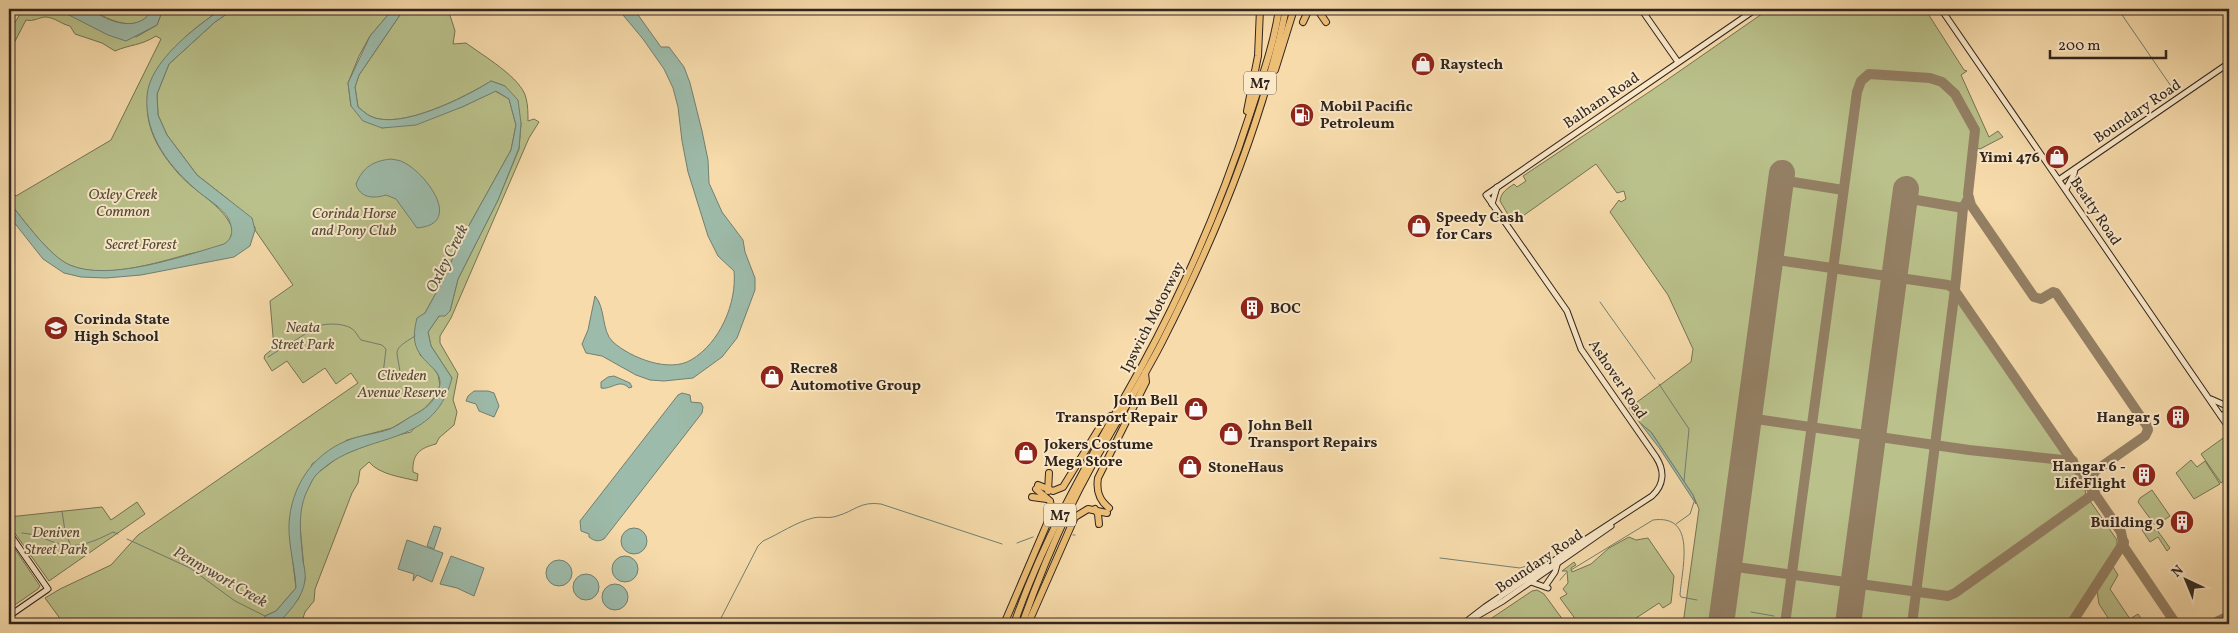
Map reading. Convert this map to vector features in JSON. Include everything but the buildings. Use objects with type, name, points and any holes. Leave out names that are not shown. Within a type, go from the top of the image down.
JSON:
[{"type":"highway","points":[[1236,156],[1252,92],[1259,43],[1258,9]]},
{"type":"highway","name":"Ipswich Motorway","points":[[1014,624],[1034,572],[1061,513],[1153,345],[1208,231],[1236,156],[1269,53],[1279,9]]},
{"type":"highway","name":"Ipswich Motorway","points":[[1022,624],[1045,563],[1074,500],[1175,316],[1209,242],[1257,115],[1286,9]]},
{"type":"highway","points":[[1257,115],[1270,85],[1294,9]]},
{"type":"highway","points":[[1303,22],[1309,9]]},
{"type":"highway","points":[[1318,9],[1326,22]]},
{"type":"highway","points":[[1028,624],[1073,520],[1081,512],[1095,509],[1108,511],[1099,497],[1097,489],[1098,478],[1146,382],[1145,373]]},
{"type":"highway","points":[[1004,624],[1051,515],[1052,506],[1049,499],[1037,487],[1058,490],[1065,484],[1103,422],[1114,414]]},
{"type":"highway","points":[[1048,490],[1049,473]]},
{"type":"highway","points":[[1032,497],[1049,499]]},
{"type":"highway","points":[[1095,509],[1098,514],[1098,524]]},
{"type":"main road","points":[[1641,9],[1678,62]]},
{"type":"main road","name":"Balham Road","points":[[1486,194],[1756,9]]},
{"type":"main road","name":"Beatty Road","points":[[1942,9],[2229,428]]},
{"type":"main road","name":"Boundary Road","points":[[2060,179],[2229,63]]},
{"type":"main road","points":[[2066,189],[2075,169]]},
{"type":"main road","points":[[1492,204],[1497,187]]},
{"type":"main road","name":"Ashover Road","points":[[1486,194],[1567,311],[1581,349],[1656,457],[1661,466],[1662,478]]},
{"type":"main road","points":[[2201,387],[2212,400],[2229,407]]},
{"type":"main road","points":[[2221,416],[2229,411]]},
{"type":"main road","name":"Boundary Road","points":[[1466,623],[1492,608],[1599,536],[1652,496],[1660,486],[1662,478]]},
{"type":"main road","name":"Boundary Road","points":[[1466,623],[1485,607],[1574,546],[1621,518]]},
{"type":"main road","points":[[9,533],[48,589],[9,616]]},
{"type":"main road","points":[[1531,582],[1547,587],[1557,564]]},
{"type":"green space","name":"Oxley Creek Common","points":[[21,9],[66,9],[136,37],[157,25],[163,9],[194,9],[196,13],[200,9],[222,9],[179,43],[163,62],[152,81],[148,102],[150,124],[159,148],[178,173],[223,213],[233,230],[229,241],[210,249],[145,265],[113,270],[97,271],[83,269],[69,265],[53,254],[9,202],[9,189],[16,196],[111,140],[161,39],[156,36],[145,42],[115,51],[102,43],[75,34],[70,26],[43,17],[26,20],[9,53],[9,32],[22,11],[14,13]]},
{"type":"green space","points":[[91,9],[152,9],[147,17],[140,22],[132,24],[106,18]]},
{"type":"green space","points":[[234,9],[393,9],[370,36],[359,56],[348,83],[351,106],[382,128],[462,107],[495,91],[509,99],[516,125],[511,150],[462,238],[442,282],[425,313],[420,355],[431,364],[438,375],[440,385],[435,397],[424,409],[392,428],[347,440],[312,464],[290,538],[296,588],[276,611],[265,616],[267,624],[64,624],[45,598],[111,565],[138,535],[358,383],[351,373],[336,384],[325,368],[303,383],[287,361],[272,371],[264,358],[274,348],[270,301],[293,285],[255,230],[255,227],[229,200],[197,175],[167,135],[158,115],[157,94],[169,64],[215,22]]},
{"type":"green space","points":[[404,9],[448,9],[455,31],[453,44],[466,43],[509,75],[523,90],[528,107],[528,121],[534,119],[539,122],[529,138],[451,318],[440,336],[440,343],[458,374],[453,400],[457,412],[454,425],[439,438],[436,444],[421,450],[416,456],[413,472],[418,474],[417,481],[385,473],[369,462],[360,470],[358,483],[352,493],[315,589],[314,601],[305,612],[301,624],[278,624],[299,598],[305,580],[299,516],[303,497],[315,475],[340,456],[385,438],[411,432],[452,378],[431,346],[428,332],[439,316],[450,311],[458,279],[498,200],[519,149],[521,123],[505,86],[491,81],[449,103],[414,116],[382,119],[370,116],[358,107],[355,87],[359,75]]},
{"type":"green space","points":[[1769,9],[1925,9],[1964,70],[1967,71],[1961,75],[1989,137],[1998,131],[2003,137],[1980,149],[1976,147],[1976,137],[1972,139],[1952,289],[2084,484],[2086,495],[2117,540],[2117,546],[2067,624],[1683,624],[1699,509],[1693,495],[1651,432],[1640,423],[1629,408],[1691,362],[1693,349],[1668,295],[1610,212],[1619,200],[1621,202],[1626,199],[1624,191],[1617,193],[1596,164],[1513,223],[1500,201],[1507,189],[1514,184],[1517,187],[1526,181],[1523,176]]},
{"type":"green space","points":[[2226,436],[2229,440],[2229,477],[2221,483],[2201,454]]},
{"type":"green space","points":[[2191,460],[2197,467],[2205,461],[2220,484],[2194,499],[2176,473]]},
{"type":"green space","points":[[2152,490],[2170,516],[2157,525],[2154,524],[2138,502],[2140,498]]},
{"type":"green space","name":"Deniven Street Park","points":[[137,502],[145,514],[49,581],[9,525],[9,517],[102,507],[111,520]]},
{"type":"green space","points":[[2142,530],[2157,530],[2170,548],[2167,551],[2158,537],[2150,542]]},
{"type":"green space","points":[[1629,537],[1636,540],[1648,538],[1674,576],[1671,603],[1663,608],[1659,603],[1627,624],[1579,624],[1560,598],[1567,594],[1563,589],[1568,583],[1567,571],[1562,571],[1574,562],[1576,565],[1571,568],[1572,572],[1591,564],[1609,548]]},
{"type":"green space","points":[[9,540],[40,586],[9,609]]},
{"type":"green space","points":[[2113,567],[2118,575],[2110,589],[2130,619],[2138,614],[2145,624],[2112,624],[2099,604],[2097,591]]},
{"type":"green space","points":[[1537,590],[1544,594],[1566,624],[1483,624],[1532,591]]},
{"type":"shaded area","points":[[66,9],[90,9],[114,21],[129,24],[142,20],[148,16],[152,9],[163,9],[157,25],[126,41],[108,35],[67,14]]},
{"type":"shaded area","points":[[222,9],[234,9],[215,22],[169,64],[157,94],[158,115],[167,135],[197,175],[252,218],[255,230],[250,246],[234,257],[141,275],[106,278],[81,277],[64,273],[43,259],[9,216],[9,202],[37,237],[62,261],[86,269],[105,271],[147,265],[189,255],[224,244],[230,239],[232,229],[228,218],[219,208],[189,184],[170,162],[155,138],[147,111],[147,96],[150,83],[164,58],[187,35]]},
{"type":"shaded area","name":"Oxley Creek","points":[[393,9],[404,9],[359,75],[355,87],[358,107],[370,116],[382,119],[414,116],[449,103],[491,81],[505,86],[518,100],[521,123],[519,148],[498,200],[458,279],[450,311],[445,316],[439,316],[428,332],[431,346],[452,378],[443,402],[429,418],[413,429],[354,450],[335,460],[311,482],[302,505],[301,514],[304,587],[295,604],[278,624],[267,624],[265,616],[276,611],[296,588],[289,524],[294,497],[306,474],[323,455],[334,447],[351,439],[393,428],[431,403],[436,396],[440,382],[439,377],[417,350],[415,332],[417,318],[425,313],[442,282],[462,238],[511,150],[516,125],[509,99],[496,91],[416,125],[382,128],[363,121],[351,106],[348,83],[370,36]]},
{"type":"shaded area","points":[[618,9],[629,9],[636,12],[661,47],[669,47],[684,67],[702,131],[708,160],[709,183],[722,212],[743,240],[745,252],[755,278],[755,290],[737,338],[722,357],[693,378],[664,381],[650,380],[636,375],[602,356],[586,353],[582,344],[588,330],[595,296],[601,307],[607,332],[613,342],[630,353],[651,362],[672,365],[682,364],[701,353],[718,333],[733,296],[734,271],[718,256],[708,236],[688,172],[678,107],[673,88],[664,69],[643,39]]},
{"type":"shaded area","points":[[391,159],[402,161],[430,186],[439,208],[438,217],[431,224],[417,228],[396,199],[386,195],[372,197],[364,195],[358,189],[356,184],[365,169],[379,161]]},
{"type":"shaded area","points":[[614,376],[630,383],[632,387],[629,388],[619,384],[601,388],[601,382],[608,377]]},
{"type":"shaded area","points":[[474,391],[494,393],[499,406],[494,417],[479,411],[476,404],[466,401],[468,396]]},
{"type":"shaded area","points":[[682,393],[690,395],[691,402],[701,403],[703,407],[702,413],[604,539],[598,541],[589,537],[589,534],[581,531],[580,521],[678,395]]},
{"type":"shaded area","points":[[1640,423],[1651,432],[1693,495],[1696,504],[1660,449]]},
{"type":"shaded area","points":[[434,526],[441,528],[434,549],[427,546]]},
{"type":"shaded area","points":[[634,528],[643,532],[647,541],[643,550],[634,554],[625,550],[621,541],[625,532]]},
{"type":"shaded area","points":[[407,540],[443,553],[432,582],[417,575],[413,581],[414,574],[398,569]]},
{"type":"shaded area","points":[[451,556],[484,568],[474,596],[457,588],[440,584]]},
{"type":"shaded area","points":[[625,556],[634,560],[638,569],[634,578],[625,582],[616,578],[612,569],[616,560]]},
{"type":"shaded area","points":[[559,560],[568,564],[572,573],[568,582],[559,586],[550,582],[546,573],[550,564]]},
{"type":"shaded area","points":[[586,574],[595,578],[599,587],[595,596],[586,600],[577,596],[573,587],[577,578]]},
{"type":"shaded area","points":[[615,584],[624,588],[628,597],[624,606],[615,610],[606,606],[602,597],[606,588]]},
{"type":"waterway","points":[[2118,9],[2175,92]]},
{"type":"waterway","points":[[1600,302],[1655,379]]},
{"type":"waterway","points":[[313,329],[326,324],[343,325],[353,329],[361,340],[382,345],[386,349],[383,374],[389,379],[395,378],[400,372],[397,351],[415,336]]},
{"type":"waterway","points":[[268,357],[310,331]]},
{"type":"waterway","points":[[1659,384],[1689,429],[1684,481]]},
{"type":"waterway","points":[[1676,524],[1690,514],[1694,502]]},
{"type":"waterway","points":[[718,624],[758,546],[763,541],[788,528],[813,518],[834,517],[863,505],[874,503],[1002,544]]},
{"type":"waterway","points":[[62,511],[65,531],[70,544]]},
{"type":"waterway","points":[[1571,570],[1653,520],[1667,520],[1676,525],[1684,545],[1680,595],[1681,597],[1697,600]]},
{"type":"waterway","name":"Pennywort Creek","points":[[22,533],[71,546],[86,544],[113,532],[118,534]]},
{"type":"waterway","points":[[1017,543],[1033,537]]},
{"type":"waterway","name":"Pennywort Creek","points":[[127,539],[190,568],[235,601],[265,616]]},
{"type":"waterway","points":[[1440,558],[1520,568],[1530,565]]},
{"type":"waterway","points":[[1560,580],[1566,573]]},
{"type":"waterway","points":[[1751,612],[1774,616]]},
{"type":"waterway","points":[[1798,621],[1818,624]]},
{"type":"taxiway","points":[[1785,624],[1857,92],[1861,81],[1869,74],[1930,78],[1942,82],[1955,94],[1975,130],[1968,194],[1971,205],[2034,297],[2041,299],[2053,292],[2056,293],[2147,426],[2148,430],[2145,436],[2095,471],[2091,480],[2093,491]]},
{"type":"taxiway","points":[[1781,180],[1843,190]]},
{"type":"taxiway","points":[[1905,198],[1963,208]]},
{"type":"taxiway","points":[[1912,624],[1955,289],[1963,208],[1968,199]]},
{"type":"taxiway","points":[[1770,259],[1948,285],[1953,288],[2121,532],[2124,547],[2176,624]]},
{"type":"taxiway","points":[[1749,418],[1969,450],[2073,461]]},
{"type":"taxiway","points":[[1729,566],[1948,596],[1955,593],[2095,493]]},
{"type":"taxiway","points":[[2071,624],[2124,542]]},
{"type":"taxiway","points":[[2212,624],[2229,616]]},
{"type":"runway","points":[[1721,624],[1782,173]]},
{"type":"runway","points":[[1848,624],[1906,189]]},
{"type":"place","name":"Raystech","points":[[1423,64]]},
{"type":"place","name":"Mobil Pacific Petroleum","points":[[1302,115]]},
{"type":"place","name":"Yimi 476","points":[[2057,157]]},
{"type":"place","name":"Speedy Cash for Cars","points":[[1419,226]]},
{"type":"place","name":"BOC","points":[[1252,308]]},
{"type":"place","name":"Corinda State High School","points":[[56,328]]},
{"type":"place","name":"Recre8 Automotive Group","points":[[772,377]]},
{"type":"place","name":"John Bell Transport Repair","points":[[1196,409]]},
{"type":"place","name":"Hangar 5","points":[[2178,417]]},
{"type":"place","name":"John Bell Transport Repairs","points":[[1231,434]]},
{"type":"place","name":"Jokers Costume Mega Store","points":[[1026,453]]},
{"type":"place","name":"StoneHaus","points":[[1190,467]]},
{"type":"place","name":"Hangar 6 - LifeFlight","points":[[2144,475]]},
{"type":"place","name":"Building 9","points":[[2182,522]]},
{"type":"park label","name":"Corinda Horse and Pony Club","points":[[354,222]]},
{"type":"park label","name":"Secret Forest","points":[[141,244]]},
{"type":"park label","name":"Neata Street Park","points":[[303,336]]},
{"type":"park label","name":"Cliveden Avenue Reserve","points":[[402,384]]}]
